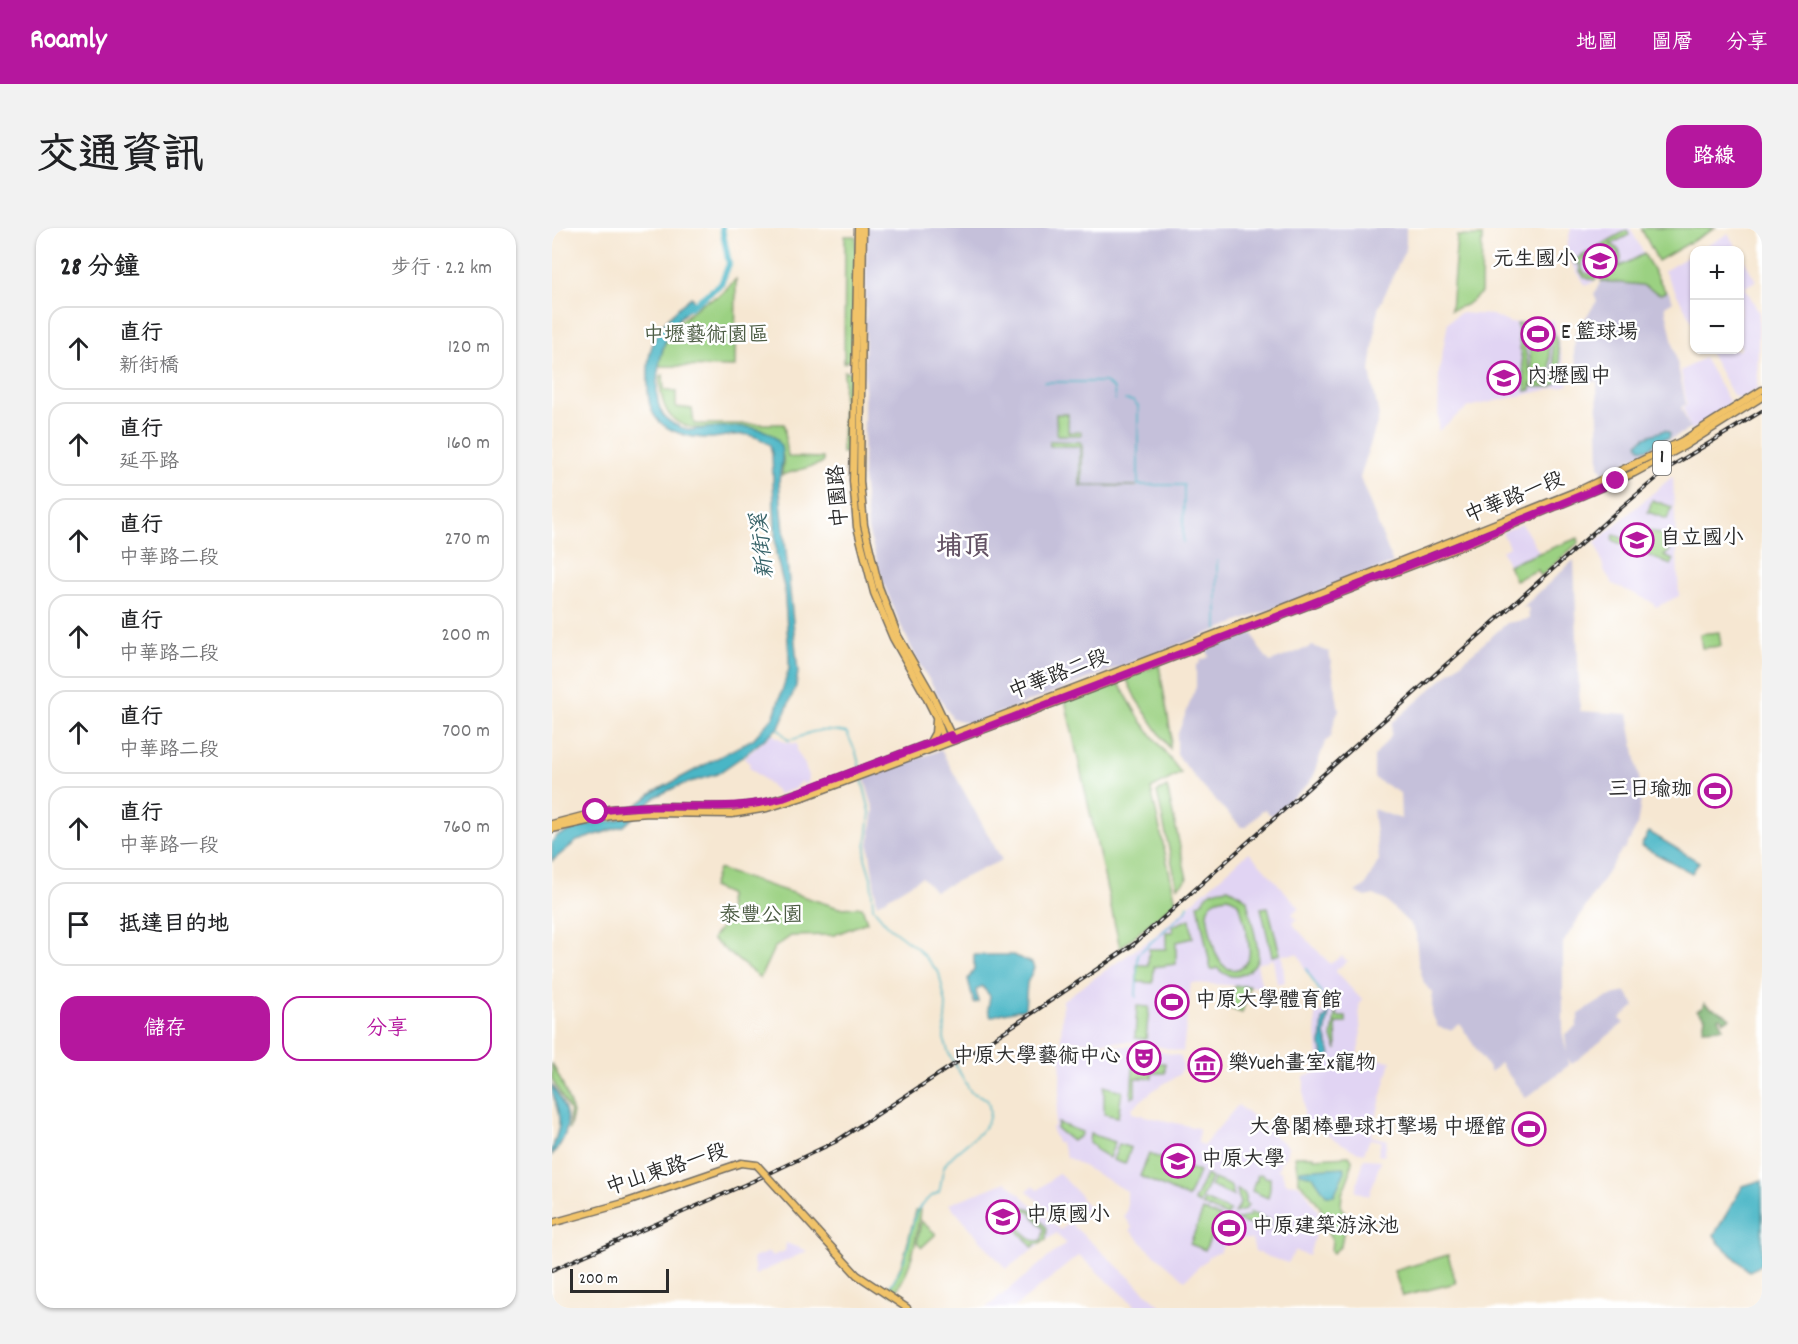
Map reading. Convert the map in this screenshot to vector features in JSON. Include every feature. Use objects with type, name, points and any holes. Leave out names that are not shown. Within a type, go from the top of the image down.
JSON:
[{"type":"main road","name":"中園路","points":[[858,228],[853,481],[857,527],[871,585],[893,638],[952,737]]},
{"type":"main road","name":"中園路","points":[[863,228],[860,481],[864,525],[879,587],[892,620],[940,718],[945,740]]},
{"type":"main road","name":"中華路一段","points":[[1268,617],[1582,489],[1682,441],[1762,390]]},
{"type":"main road","name":"中華路一段","points":[[1268,617],[1447,552],[1634,473],[1686,445],[1762,397]]},
{"type":"main road","name":"中華路二段","points":[[952,737],[963,730],[1268,617]]},
{"type":"main road","name":"中華路二段","points":[[861,772],[1268,617]]},
{"type":"main road","points":[[930,743],[940,718],[963,730]]},
{"type":"main road","name":"中華路二段","points":[[732,811],[767,808],[793,800],[930,743],[945,740]]},
{"type":"main road","name":"1","points":[[552,824],[655,806],[732,811]]},
{"type":"main road","name":"1","points":[[552,829],[610,813],[732,811]]},
{"type":"main road","name":"中山東路一段","points":[[552,1223],[672,1187],[741,1163],[757,1165],[852,1270],[907,1308]]},
{"type":"shaded area","points":[[867,228],[1406,228],[1406,248],[1378,309],[1370,371],[1379,416],[1360,478],[1393,563],[970,724],[952,718],[919,663],[900,624],[883,582],[868,530],[863,477]]},
{"type":"shaded area","name":"元生國小","points":[[1571,228],[1630,228],[1644,254],[1586,286],[1565,253]]},
{"type":"shaded area","points":[[1728,234],[1736,246],[1706,246]]},
{"type":"shaded area","points":[[1690,255],[1690,318],[1664,271]]},
{"type":"shaded area","points":[[1744,260],[1756,281],[1745,287],[1759,313],[1757,389],[1740,399],[1733,395],[1710,354],[1744,354]]},
{"type":"shaded area","points":[[1601,281],[1642,285],[1660,293],[1668,291],[1673,301],[1665,306],[1686,404],[1681,407],[1690,429],[1603,473],[1599,465],[1597,381],[1584,383],[1574,356],[1575,333],[1597,301],[1594,294]]},
{"type":"shaded area","name":"內壢國中","points":[[1460,313],[1492,315],[1510,323],[1553,320],[1569,385],[1468,407],[1438,431],[1439,372],[1448,322]]},
{"type":"shaded area","points":[[1704,358],[1729,401],[1728,408],[1691,431],[1683,407],[1687,404],[1681,371]]},
{"type":"shaded area","name":"自立國小","points":[[1673,476],[1679,596],[1656,607],[1650,601],[1613,584],[1604,570],[1597,545],[1594,543]]},
{"type":"shaded area","points":[[1522,524],[1539,552],[1508,565],[1502,551],[1509,547],[1502,532]]},
{"type":"shaded area","points":[[1574,560],[1580,711],[1628,714],[1642,794],[1637,826],[1625,849],[1621,851],[1563,943],[1562,1031],[1567,1055],[1565,1034],[1576,1027],[1579,1014],[1605,998],[1626,992],[1635,1006],[1620,1018],[1624,1023],[1572,1064],[1568,1059],[1569,1065],[1526,1098],[1500,1063],[1491,1072],[1460,1024],[1450,1030],[1438,1027],[1432,1014],[1432,993],[1424,983],[1418,962],[1416,933],[1385,900],[1374,895],[1366,897],[1355,892],[1365,886],[1379,860],[1373,809],[1401,819],[1400,793],[1374,778],[1374,757],[1391,736],[1392,723],[1507,623],[1529,619],[1528,607],[1522,608]]},
{"type":"shaded area","points":[[1253,633],[1259,648],[1270,662],[1313,646],[1329,652],[1339,710],[1331,737],[1325,742],[1308,784],[1272,816],[1264,809],[1246,827],[1241,827],[1203,787],[1177,755],[1177,736],[1196,687],[1196,665],[1209,657],[1207,649]]},
{"type":"shaded area","points":[[772,734],[785,742],[797,744],[797,751],[805,765],[809,780],[805,785],[801,781],[794,789],[778,794],[749,767],[750,764],[744,758]]},
{"type":"shaded area","points":[[941,750],[1002,860],[935,891],[922,877],[877,904],[869,845],[874,810],[864,777]]},
{"type":"shaded area","name":"中原大學","points":[[1249,852],[1299,907],[1292,914],[1297,919],[1293,923],[1296,928],[1330,964],[1342,956],[1347,961],[1335,971],[1362,1000],[1359,1006],[1361,1037],[1356,1059],[1391,1061],[1371,1136],[1387,1140],[1384,1156],[1378,1155],[1381,1141],[1370,1139],[1364,1153],[1355,1151],[1304,1120],[1304,1077],[1319,1071],[1315,1014],[1326,1012],[1323,999],[1314,981],[1305,971],[1302,960],[1297,954],[1282,955],[1285,983],[1277,984],[1273,959],[1257,964],[1262,987],[1191,983],[1183,1052],[1139,1042],[1061,1041],[1063,1000],[1152,938]]},
{"type":"shaded area","name":"中原大學","points":[[1061,1045],[1136,1046],[1181,1056],[1183,1067],[1179,1075],[1155,1089],[1132,1108],[1132,1113],[1197,1128],[1199,1129],[1198,1143],[1204,1145],[1238,1105],[1288,1147],[1278,1171],[1281,1171],[1286,1183],[1297,1184],[1304,1189],[1318,1211],[1317,1220],[1314,1220],[1315,1235],[1309,1256],[1295,1251],[1288,1263],[1269,1257],[1255,1251],[1252,1240],[1240,1238],[1237,1233],[1231,1231],[1220,1252],[1209,1257],[1185,1280],[1147,1248],[1130,1230],[1132,1228],[1124,1216],[1127,1211],[1127,1191],[1067,1157],[1051,1128],[1054,1127],[1060,1090]]},
{"type":"shaded area","points":[[1364,1159],[1381,1160],[1369,1196],[1355,1191]]},
{"type":"shaded area","points":[[1059,1173],[1096,1214],[1091,1219],[1075,1202],[1065,1210],[1061,1207],[1053,1215],[1027,1191],[1032,1186],[1038,1190]]},
{"type":"shaded area","points":[[1006,1182],[1061,1230],[1069,1222],[1163,1308],[1137,1308],[1079,1255],[1014,1308],[986,1308],[1066,1243],[1057,1235],[1058,1232],[1006,1269],[949,1204]]},
{"type":"shaded area","points":[[786,1243],[807,1251],[755,1275],[753,1258],[769,1252],[772,1256],[785,1251]]},
{"type":"green space","points":[[1641,228],[1715,228],[1658,261]]},
{"type":"green space","points":[[1627,230],[1629,235],[1611,244],[1620,254],[1619,267],[1644,254],[1666,292],[1660,294],[1642,285],[1601,281],[1609,272],[1594,280],[1584,277],[1580,271],[1579,262],[1575,264],[1573,261]],"holes":[[[1607,247],[1617,253],[1617,262],[1594,275],[1584,273],[1583,260]]]},
{"type":"green space","points":[[845,236],[856,236],[854,358],[844,363]]},
{"type":"green space","points":[[1457,236],[1482,236],[1481,293],[1466,305],[1451,310]]},
{"type":"green space","points":[[1605,253],[1610,262],[1593,271],[1588,263]]},
{"type":"green space","name":"中壢藝術園區","points":[[736,279],[735,367],[658,366],[665,343],[677,324],[702,303],[720,295]]},
{"type":"green space","points":[[1537,322],[1550,325],[1553,330],[1559,353],[1560,376],[1556,384],[1551,387],[1534,387],[1531,384],[1531,390],[1526,391],[1517,324],[1523,323],[1524,328]],"holes":[[[1537,327],[1544,329],[1551,336],[1555,373],[1546,385],[1533,379],[1527,360],[1525,336]]]},
{"type":"green space","points":[[1544,329],[1545,337],[1548,337],[1551,371],[1532,374],[1528,339],[1531,338],[1530,331]]},
{"type":"green space","points":[[844,371],[853,373],[853,452],[842,453]]},
{"type":"green space","points":[[1549,373],[1550,381],[1536,382],[1535,374]]},
{"type":"green space","points":[[663,375],[664,390],[676,392],[676,407],[692,409],[694,424],[784,424],[788,457],[823,458],[823,463],[782,475],[781,450],[774,440],[761,430],[744,427],[689,427],[674,420],[664,404],[660,377]]},
{"type":"green space","points":[[1056,414],[1068,414],[1068,432],[1081,432],[1081,435],[1057,435]]},
{"type":"green space","points":[[1050,441],[1080,442],[1082,445],[1082,485],[1137,486],[1080,486],[1080,446],[1050,446]]},
{"type":"green space","points":[[1652,500],[1672,507],[1667,519],[1648,512]]},
{"type":"green space","points":[[1634,525],[1669,539],[1670,551],[1664,556],[1673,560],[1671,565],[1612,540],[1614,535],[1625,539],[1626,530]]},
{"type":"green space","points":[[1578,538],[1579,542],[1541,576],[1538,570],[1515,580],[1508,565]]},
{"type":"green space","points":[[1719,632],[1721,646],[1702,648],[1700,634]]},
{"type":"green space","points":[[1159,665],[1171,734],[1170,749],[1136,699],[1127,680],[1129,677]]},
{"type":"green space","points":[[1118,682],[1141,721],[1181,773],[1151,789],[1176,902],[1120,948],[1065,700]]},
{"type":"green space","points":[[1167,787],[1187,879],[1177,887],[1157,792]]},
{"type":"green space","name":"泰豐公園","points":[[718,869],[839,908],[862,907],[867,922],[834,935],[791,936],[774,948],[760,978],[712,939],[729,916],[728,894],[712,887]]},
{"type":"green space","points":[[1228,888],[1247,900],[1258,951],[1253,967],[1246,973],[1236,976],[1226,974],[1217,968],[1211,970],[1198,904],[1210,892]],"holes":[[[1228,897],[1239,905],[1249,946],[1248,960],[1237,969],[1229,969],[1218,958],[1207,914],[1209,906],[1214,901]]]},
{"type":"green space","points":[[1268,907],[1280,954],[1272,956],[1261,908]]},
{"type":"green space","points":[[1190,919],[1193,938],[1176,942],[1176,964],[1154,967],[1153,983],[1137,982],[1137,965],[1148,965],[1149,949],[1166,949],[1166,932],[1173,932],[1172,926]]},
{"type":"green space","points":[[1235,986],[1250,986],[1242,1013],[1226,1007],[1226,1000],[1232,998]]},
{"type":"green space","points":[[1704,1003],[1730,1018],[1724,1021],[1721,1017],[1718,1018],[1723,1028],[1703,1029],[1705,1017],[1697,1010],[1702,1008]]},
{"type":"green space","points":[[1137,1006],[1149,1007],[1146,1039],[1135,1038]]},
{"type":"green space","points":[[1336,1007],[1337,1017],[1346,1017],[1346,1023],[1336,1023],[1337,1050],[1332,1038]]},
{"type":"green space","points":[[1134,1054],[1136,1054],[1136,1063],[1165,1063],[1165,1073],[1152,1073],[1152,1078],[1135,1078],[1135,1096],[1131,1097]]},
{"type":"green space","points":[[552,1063],[573,1113],[569,1130],[570,1112],[552,1079]]},
{"type":"green space","points":[[1104,1086],[1122,1091],[1118,1117],[1104,1114]]},
{"type":"green space","points":[[1058,1123],[1082,1132],[1072,1141],[1057,1129]]},
{"type":"green space","points":[[1090,1134],[1115,1142],[1109,1158],[1089,1143]]},
{"type":"green space","points":[[1119,1144],[1131,1148],[1125,1164],[1113,1160]]},
{"type":"green space","points":[[1149,1154],[1199,1172],[1188,1198],[1140,1176]]},
{"type":"green space","points":[[1295,1156],[1313,1156],[1313,1158],[1349,1156],[1352,1159],[1350,1173],[1342,1194],[1341,1205],[1346,1216],[1341,1246],[1333,1253],[1331,1251],[1332,1240],[1327,1231],[1323,1213],[1314,1198],[1299,1182]]},
{"type":"green space","points":[[1261,1174],[1270,1178],[1268,1198],[1252,1191],[1257,1175]]},
{"type":"green space","points":[[1206,1175],[1211,1178],[1199,1204],[1194,1201]]},
{"type":"green space","points":[[1214,1179],[1231,1186],[1233,1196],[1210,1186]]},
{"type":"green space","points":[[1237,1189],[1245,1194],[1245,1203],[1248,1205],[1245,1210],[1234,1213],[1240,1204]]},
{"type":"green space","points":[[1204,1200],[1230,1211],[1227,1216],[1202,1205]]},
{"type":"green space","points":[[1002,1207],[1012,1218],[1019,1208],[1031,1209],[1047,1228],[1046,1240],[1040,1244],[1034,1244],[1033,1248],[999,1209]],"holes":[[[1030,1212],[1044,1229],[1042,1240],[1030,1239],[1016,1223],[1018,1213]]]},
{"type":"green space","points":[[920,1210],[909,1265],[893,1295],[887,1291],[902,1262],[916,1211]]},
{"type":"green space","points":[[1203,1210],[1220,1217],[1205,1250],[1190,1244]]},
{"type":"green space","points":[[1249,1212],[1271,1221],[1267,1231],[1236,1220],[1250,1216]]},
{"type":"green space","points":[[921,1221],[936,1234],[922,1247],[917,1242]]},
{"type":"green space","points":[[1448,1255],[1456,1283],[1403,1296],[1394,1271]]},
{"type":"water","name":"新街溪","points":[[691,297],[696,304],[675,323],[663,349],[657,383],[659,405],[667,419],[686,429],[744,427],[769,433],[778,441],[782,452],[779,481],[798,672],[796,686],[779,727],[746,754],[717,774],[678,786],[657,796],[624,826],[577,841],[552,861],[552,842],[557,836],[585,825],[618,820],[654,792],[753,739],[774,716],[789,669],[784,587],[776,555],[770,445],[749,435],[705,438],[678,433],[662,424],[650,406],[648,362],[654,340],[665,322]]},
{"type":"water","points":[[1665,430],[1670,433],[1669,438],[1656,439],[1655,444],[1648,449],[1640,448],[1638,443],[1645,437]]},
{"type":"water","points":[[1649,832],[1699,862],[1692,873],[1641,846]]},
{"type":"water","points":[[974,955],[1013,955],[1032,963],[1034,968],[1027,983],[1025,1008],[991,1017],[988,1009],[990,996],[982,986],[976,990],[978,1002],[974,1003],[968,979],[974,970]]},
{"type":"water","points":[[1329,1014],[1325,1035],[1331,1054],[1323,1057],[1321,1045],[1323,1019]]},
{"type":"water","points":[[552,1085],[566,1112],[567,1128],[552,1155],[559,1123]]},
{"type":"water","points":[[1344,1167],[1345,1171],[1334,1195],[1326,1195],[1313,1176],[1300,1173],[1300,1170]]},
{"type":"water","points":[[1762,1180],[1762,1262],[1758,1267],[1749,1271],[1719,1243],[1714,1235],[1743,1186]]},
{"type":"waterway","name":"新街溪","points":[[690,307],[721,284],[729,264],[722,228]]},
{"type":"waterway","points":[[1044,382],[1105,382],[1114,389],[1115,400]]},
{"type":"waterway","points":[[1125,400],[1133,401],[1138,406],[1138,485],[1184,485],[1183,542]]},
{"type":"waterway","points":[[1217,561],[1217,629]]},
{"type":"waterway","points":[[778,728],[788,740],[816,731],[847,733],[860,768]]},
{"type":"waterway","points":[[862,779],[870,812],[865,858],[871,878],[873,908],[888,926],[917,948],[939,973],[946,1004],[944,1039],[949,1054],[971,1092],[987,1099],[990,1110],[984,1128],[945,1165],[939,1192],[929,1198],[917,1212],[903,1262],[887,1291]]},
{"type":"waterway","points":[[1136,997],[1138,954],[1186,911],[1188,905]]},
{"type":"waterway","points":[[1306,969],[1324,998]]},
{"type":"railway","points":[[552,1270],[835,1142],[1134,944],[1622,507],[1670,467],[1762,411]]},
{"type":"place","name":"元生國小","points":[[1600,261]]},
{"type":"place","name":"E 籃球場","points":[[1538,334]]},
{"type":"place","name":"內壢國中","points":[[1504,378]]},
{"type":"place","name":"自立國小","points":[[1637,540]]},
{"type":"place","name":"三日瑜珈","points":[[1715,791]]},
{"type":"place","name":"中原大學體育館","points":[[1172,1002]]},
{"type":"place","name":"中原大學藝術中心","points":[[1144,1058]]},
{"type":"place","name":"樂Yueh畫室x寵物","points":[[1205,1065]]},
{"type":"place","name":"大魯閣棒壘球打擊場 中壢館","points":[[1529,1129]]},
{"type":"place","name":"中原大學","points":[[1178,1161]]},
{"type":"place","name":"中原國小","points":[[1003,1217]]},
{"type":"place","name":"中原建築游泳池","points":[[1229,1228]]},
{"type":"district","name":"埔頂","points":[[963,548]]},
{"type":"route","points":[[596,812],[655,806],[732,807],[783,798],[951,735],[953,740],[1078,694],[1447,552],[1616,481]]}]
